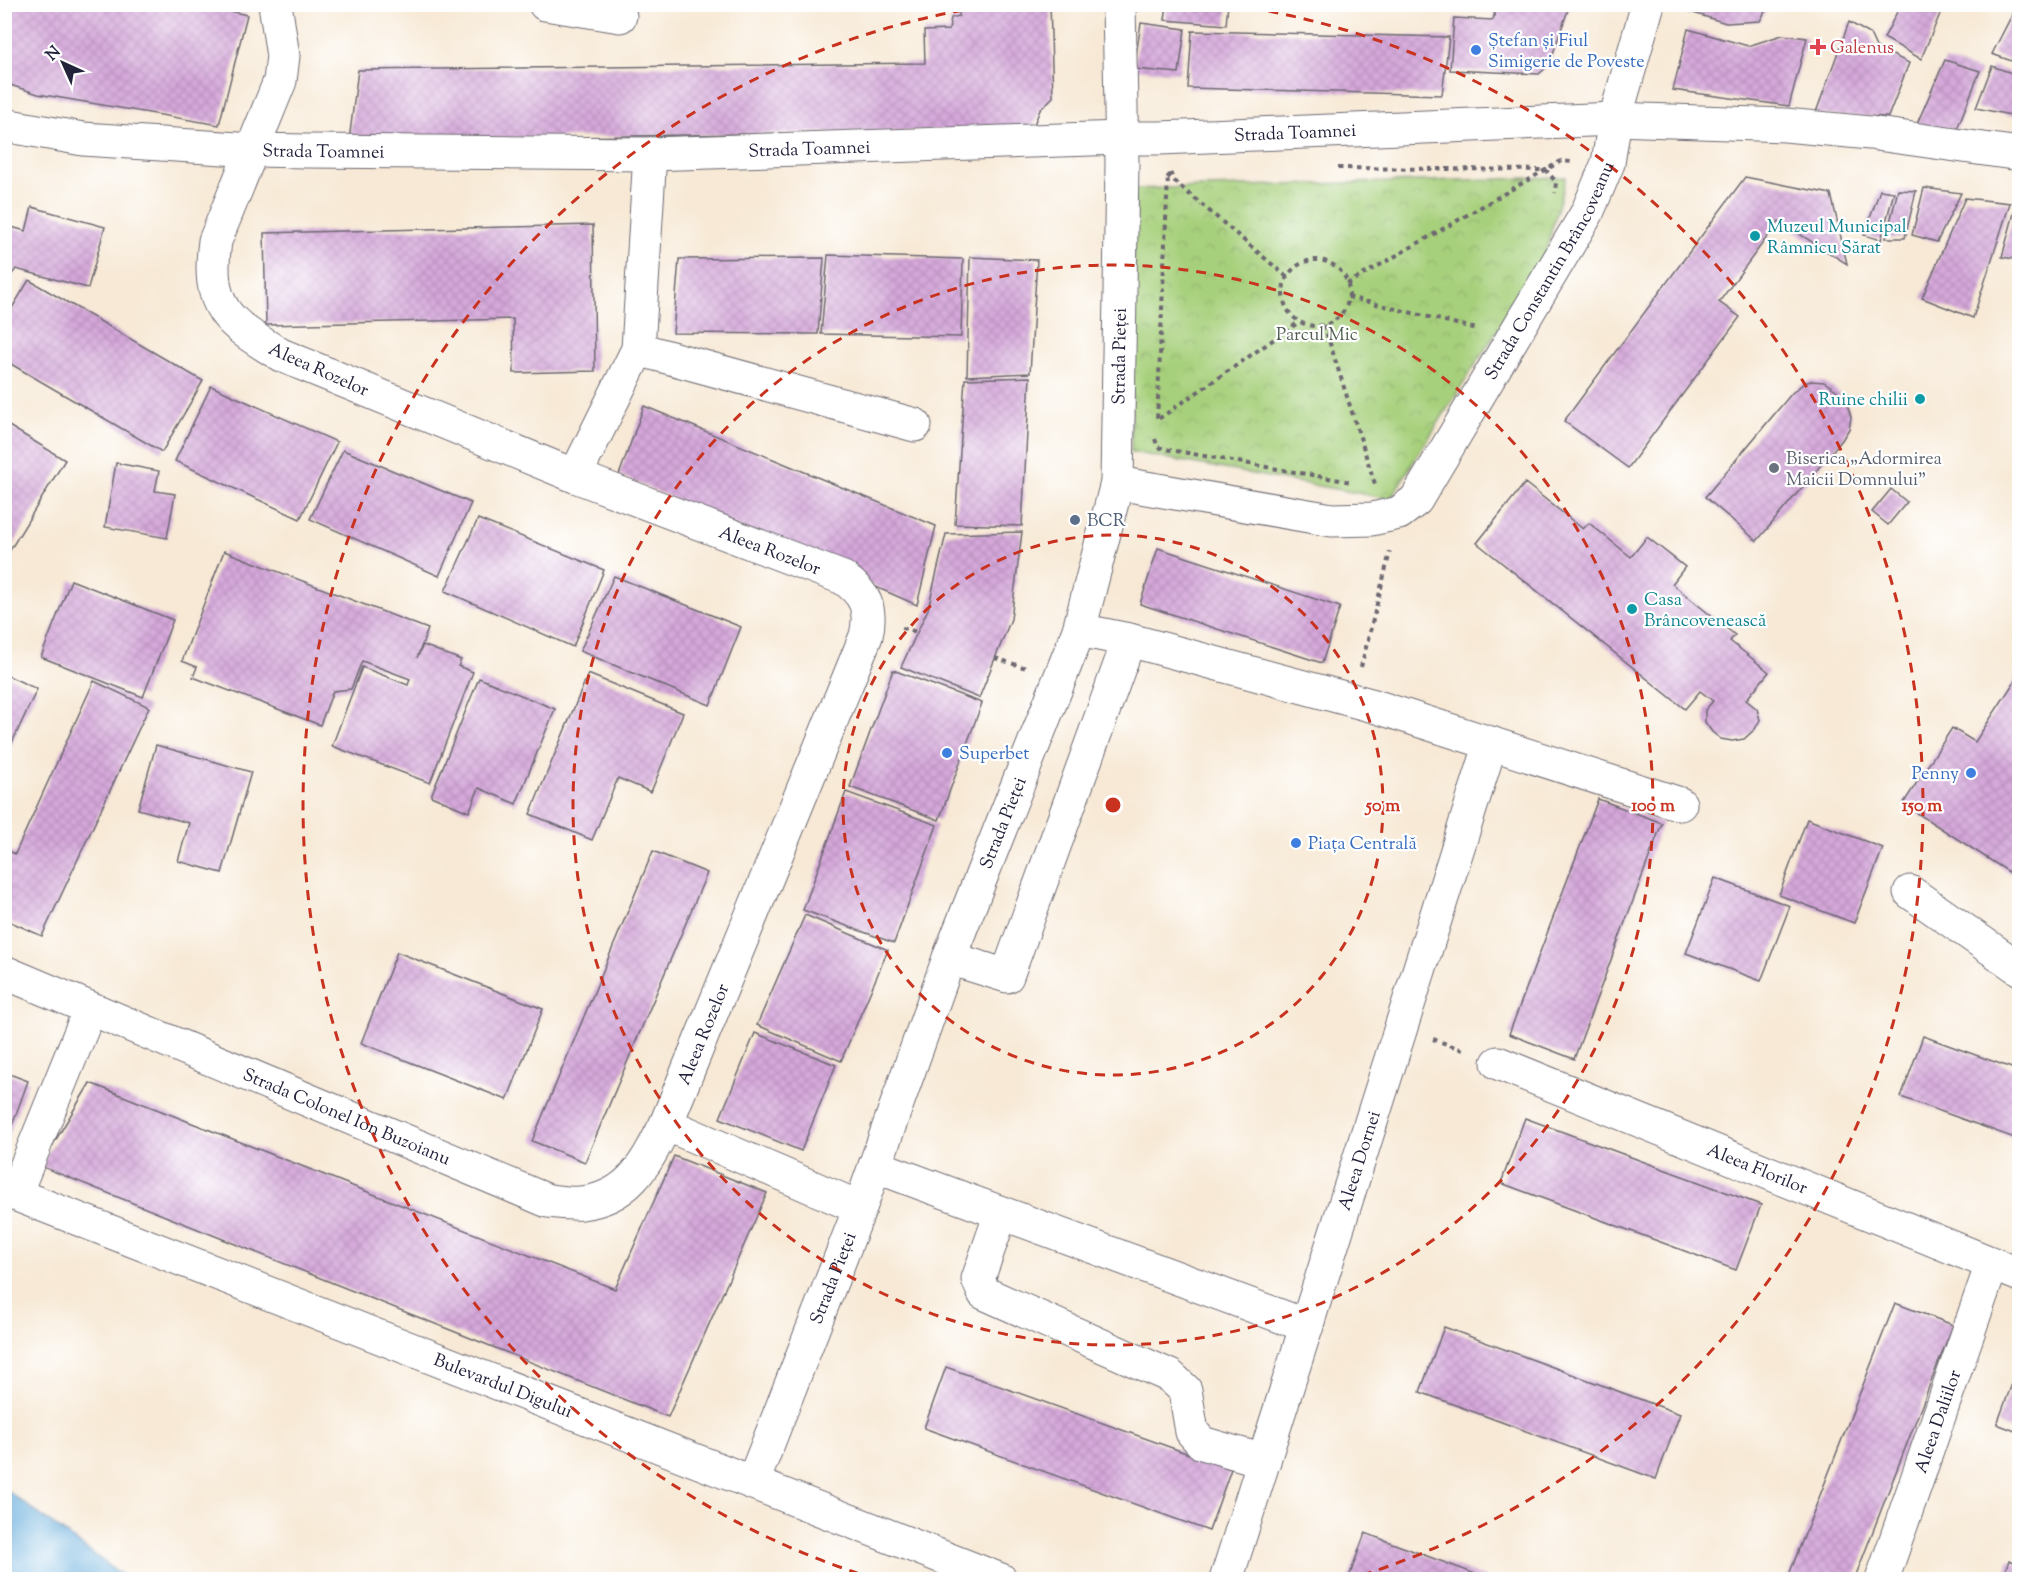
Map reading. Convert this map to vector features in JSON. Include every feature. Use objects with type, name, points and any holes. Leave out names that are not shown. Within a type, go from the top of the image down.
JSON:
[{"type":"street","name":"Aleea Rozelor","points":[[275,4],[283,56],[280,81],[254,150],[215,241],[212,267],[215,292],[227,316],[246,334],[281,355],[575,476],[843,578],[856,587],[865,600],[870,619],[866,636],[666,1124],[646,1164],[629,1184],[607,1198]]},
{"type":"street","points":[[545,4],[620,16]]},
{"type":"street","name":"Strada Pieței","points":[[753,1482],[860,1208],[949,958],[1079,630],[1117,483],[1122,150],[1119,4]]},
{"type":"street","name":"Strada Constantin Brâncoveanu","points":[[1399,513],[1416,500],[1587,213],[1608,163],[1615,119],[1648,4]]},
{"type":"street","name":"Strada Toamnei","points":[[4,125],[83,139],[254,150],[650,154],[1122,150],[1219,136],[1615,119]]},
{"type":"street","points":[[1615,119],[1785,125],[1870,133],[2019,154]]},
{"type":"street","points":[[575,476],[638,349],[650,154]]},
{"type":"street","points":[[638,349],[915,425]]},
{"type":"street","points":[[1117,483],[1332,520],[1372,519],[1399,513]]},
{"type":"street","points":[[1079,630],[1129,640],[1353,701],[1680,804]]},
{"type":"street","points":[[949,958],[1007,976],[1129,640]]},
{"type":"street","name":"Aleea Dornei","points":[[1226,1580],[1491,743]]},
{"type":"street","points":[[1910,892],[2019,969]]},
{"type":"street","name":"Strada Colonel Ion Buzoianu","points":[[4,972],[548,1202],[580,1203],[607,1198]]},
{"type":"street","points":[[10,1192],[90,1009]]},
{"type":"street","name":"Aleea Florilor","points":[[1498,1063],[2006,1269]]},
{"type":"street","points":[[666,1124],[860,1208]]},
{"type":"street","points":[[875,1166],[1307,1326]]},
{"type":"street","name":"Bulevardul Digului","points":[[10,1192],[1001,1580]]},
{"type":"street","points":[[1001,1213],[978,1279],[984,1293],[1170,1376],[1185,1390],[1192,1432],[1202,1443],[1264,1461]]},
{"type":"street","name":"Aleea Daliilor","points":[[1882,1580],[2006,1269]]},
{"type":"path","points":[[1122,150],[1157,165],[1287,277]]},
{"type":"path","points":[[1347,285],[1561,161],[1608,163]]},
{"type":"path","points":[[1337,168],[1546,170],[1556,182],[1553,200]]},
{"type":"path","points":[[1168,176],[1176,173]]},
{"type":"path","points":[[1168,176],[1155,443],[1158,447],[1166,449],[1362,484]]},
{"type":"path","points":[[1320,260],[1332,264],[1342,273],[1347,285],[1348,297],[1344,310],[1336,319],[1324,325],[1312,326],[1299,322],[1289,314],[1284,302],[1283,290],[1287,277],[1295,267],[1307,261],[1320,260]]},
{"type":"path","points":[[1348,297],[1480,330],[1474,339]]},
{"type":"path","points":[[1118,422],[1156,420],[1299,322]]},
{"type":"path","points":[[1324,325],[1376,486],[1369,485]]},
{"type":"path","points":[[1353,701],[1399,513]]},
{"type":"path","points":[[1402,1028],[1498,1063]]},
{"type":"green space","name":"Parcul Mic","points":[[1566,177],[1545,255],[1390,499],[1131,452],[1134,189]]},
{"type":"water","points":[[5,1489],[127,1579],[5,1579]]},
{"type":"building","points":[[4,4],[198,4],[247,15],[219,125],[38,94],[4,83]]},
{"type":"building","points":[[960,4],[1050,4],[1053,97],[1040,110],[1032,129],[349,141],[358,70],[925,63],[924,31],[949,30],[951,18],[959,16]]},
{"type":"building","points":[[1167,4],[1228,4],[1226,25],[1165,20]]},
{"type":"building","points":[[1497,4],[1570,4],[1549,65],[1539,74],[1450,70],[1454,18],[1493,20]]},
{"type":"building","points":[[1692,4],[1780,4],[1779,8],[1767,8],[1760,21],[1726,23],[1690,12]]},
{"type":"building","points":[[1901,4],[1935,4],[1943,7],[1921,59],[1884,38]]},
{"type":"building","points":[[2015,9],[2020,13],[2020,64],[1992,54]]},
{"type":"building","points":[[1849,22],[1870,34],[1876,47],[1909,63],[1888,117],[1815,115]]},
{"type":"building","points":[[1141,23],[1185,29],[1179,73],[1134,69]]},
{"type":"building","points":[[1688,29],[1748,46],[1782,35],[1807,38],[1789,106],[1673,90]]},
{"type":"building","points":[[1192,31],[1449,37],[1442,95],[1188,88]]},
{"type":"building","points":[[1945,60],[1980,71],[1957,129],[1916,126]]},
{"type":"building","points":[[1992,66],[2020,76],[2020,117],[1976,108]]},
{"type":"building","points":[[1745,177],[1831,194],[1847,264],[1779,221],[1719,302],[1740,317],[1628,468],[1564,421]]},
{"type":"building","points":[[1924,188],[1961,193],[1937,242],[1912,235]]},
{"type":"building","points":[[1880,190],[1894,192],[1881,240],[1864,235]]},
{"type":"building","points":[[1898,190],[1916,191],[1905,238],[1886,238]]},
{"type":"building","points":[[1965,198],[2010,203],[1973,318],[1922,298]]},
{"type":"building","points":[[2017,202],[2020,203],[2020,260],[2002,257]]},
{"type":"building","points":[[32,207],[105,227],[88,288],[16,269],[9,278],[4,277],[4,225],[26,231]]},
{"type":"building","points":[[593,225],[595,371],[514,373],[513,319],[266,325],[264,233]]},
{"type":"building","points":[[828,255],[963,259],[961,337],[821,334]]},
{"type":"building","points":[[970,257],[1037,260],[1030,373],[967,376]]},
{"type":"building","points":[[824,258],[818,334],[673,333],[679,259]]},
{"type":"building","points":[[29,280],[203,381],[162,452],[4,360],[4,321]]},
{"type":"building","points":[[1030,377],[1022,526],[955,524],[965,379]]},
{"type":"building","name":"Biserica „Adormirea Maicii Domnului”","points":[[1824,382],[1836,390],[1847,403],[1851,417],[1849,429],[1757,541],[1705,497],[1792,393],[1804,383]]},
{"type":"building","points":[[211,386],[337,442],[300,519],[175,461]]},
{"type":"building","points":[[644,406],[936,526],[917,605],[619,475]]},
{"type":"building","points":[[4,423],[65,460],[4,560]]},
{"type":"building","points":[[343,450],[471,503],[439,576],[310,519]]},
{"type":"building","points":[[116,463],[159,471],[155,491],[175,494],[167,538],[105,527]]},
{"type":"building","name":"Casa Brâncovenească","points":[[1525,483],[1583,529],[1589,523],[1631,557],[1647,537],[1685,567],[1672,584],[1735,635],[1730,641],[1769,672],[1746,700],[1757,709],[1760,720],[1755,729],[1744,739],[1732,741],[1721,739],[1705,722],[1705,710],[1713,701],[1700,691],[1685,709],[1477,543]]},
{"type":"building","points":[[1891,489],[1907,502],[1888,525],[1872,512]]},
{"type":"building","points":[[478,519],[604,570],[573,647],[445,591]]},
{"type":"building","points":[[1022,532],[1011,619],[979,698],[901,667],[928,609],[946,534]]},
{"type":"building","points":[[1158,548],[1340,607],[1322,663],[1140,604]]},
{"type":"building","points":[[224,551],[428,629],[417,658],[423,645],[461,660],[458,666],[473,672],[430,783],[332,746],[362,667],[408,685],[410,679],[362,661],[351,689],[333,691],[320,725],[193,677],[197,667],[182,661]]},
{"type":"building","points":[[614,576],[741,627],[710,705],[580,651]]},
{"type":"building","points":[[71,580],[173,620],[143,697],[41,657]]},
{"type":"building","points":[[893,670],[982,703],[939,820],[850,787]]},
{"type":"building","name":"Penny","points":[[2020,673],[2020,876],[2018,878],[1903,804],[1952,728],[1975,742]]},
{"type":"building","points":[[4,674],[37,689],[4,760]]},
{"type":"building","points":[[588,674],[683,713],[651,792],[618,778],[592,840],[530,814]]},
{"type":"building","points":[[479,678],[555,709],[516,804],[479,788],[469,812],[431,796]]},
{"type":"building","points":[[94,681],[149,707],[42,936],[4,919],[4,849],[15,854]]},
{"type":"building","points":[[156,745],[251,772],[222,873],[178,861],[189,823],[138,809]]},
{"type":"building","points":[[846,792],[937,825],[894,943],[803,910]]},
{"type":"building","points":[[1598,799],[1662,823],[1574,1059],[1509,1034]]},
{"type":"building","points":[[1807,819],[1883,848],[1854,923],[1779,895]]},
{"type":"building","points":[[653,851],[707,873],[585,1162],[532,1141]]},
{"type":"building","points":[[1715,878],[1790,906],[1761,981],[1686,953]]},
{"type":"building","points":[[805,915],[888,950],[841,1061],[757,1025]]},
{"type":"building","points":[[397,952],[543,1009],[507,1100],[361,1043]]},
{"type":"building","points":[[755,1033],[836,1065],[801,1151],[720,1118]]},
{"type":"building","points":[[1923,1036],[2020,1071],[2020,1140],[1901,1097]]},
{"type":"building","points":[[4,1072],[28,1081],[5,1145],[4,1145]]},
{"type":"building","points":[[90,1083],[615,1289],[674,1156],[767,1193],[668,1417],[40,1166]]},
{"type":"building","points":[[1525,1118],[1761,1205],[1736,1270],[1501,1183]]},
{"type":"building","points":[[1895,1303],[1953,1325],[1854,1580],[1787,1580]]},
{"type":"building","points":[[1444,1327],[1680,1414],[1656,1479],[1420,1392]]},
{"type":"building","points":[[2020,1365],[2020,1433],[1997,1424]]},
{"type":"building","points":[[946,1367],[1231,1469],[1209,1531],[924,1428]]},
{"type":"building","points":[[1365,1533],[1489,1579],[1489,1580],[1348,1580]]},
{"type":"building","points":[[2009,1560],[2020,1564],[2020,1580],[2002,1580]]},
{"type":"place","name":"Galenus","points":[[1818,47]]},
{"type":"place","name":"Ștefan și Fiul Simigerie de Poveste","points":[[1476,50]]},
{"type":"place","name":"Muzeul Municipal Râmnicu Sărat","points":[[1755,236]]},
{"type":"place","name":"Ruine chilii","points":[[1920,399]]},
{"type":"place","name":"Biserica „Adormirea Maicii Domnului”","points":[[1774,468]]},
{"type":"place","name":"BCR","points":[[1075,520]]},
{"type":"place","name":"Casa Brâncovenească","points":[[1632,609]]},
{"type":"place","name":"Superbet","points":[[947,753]]},
{"type":"place","name":"Penny","points":[[1971,773]]},
{"type":"place","name":"Piața Centrală","points":[[1296,843]]}]
